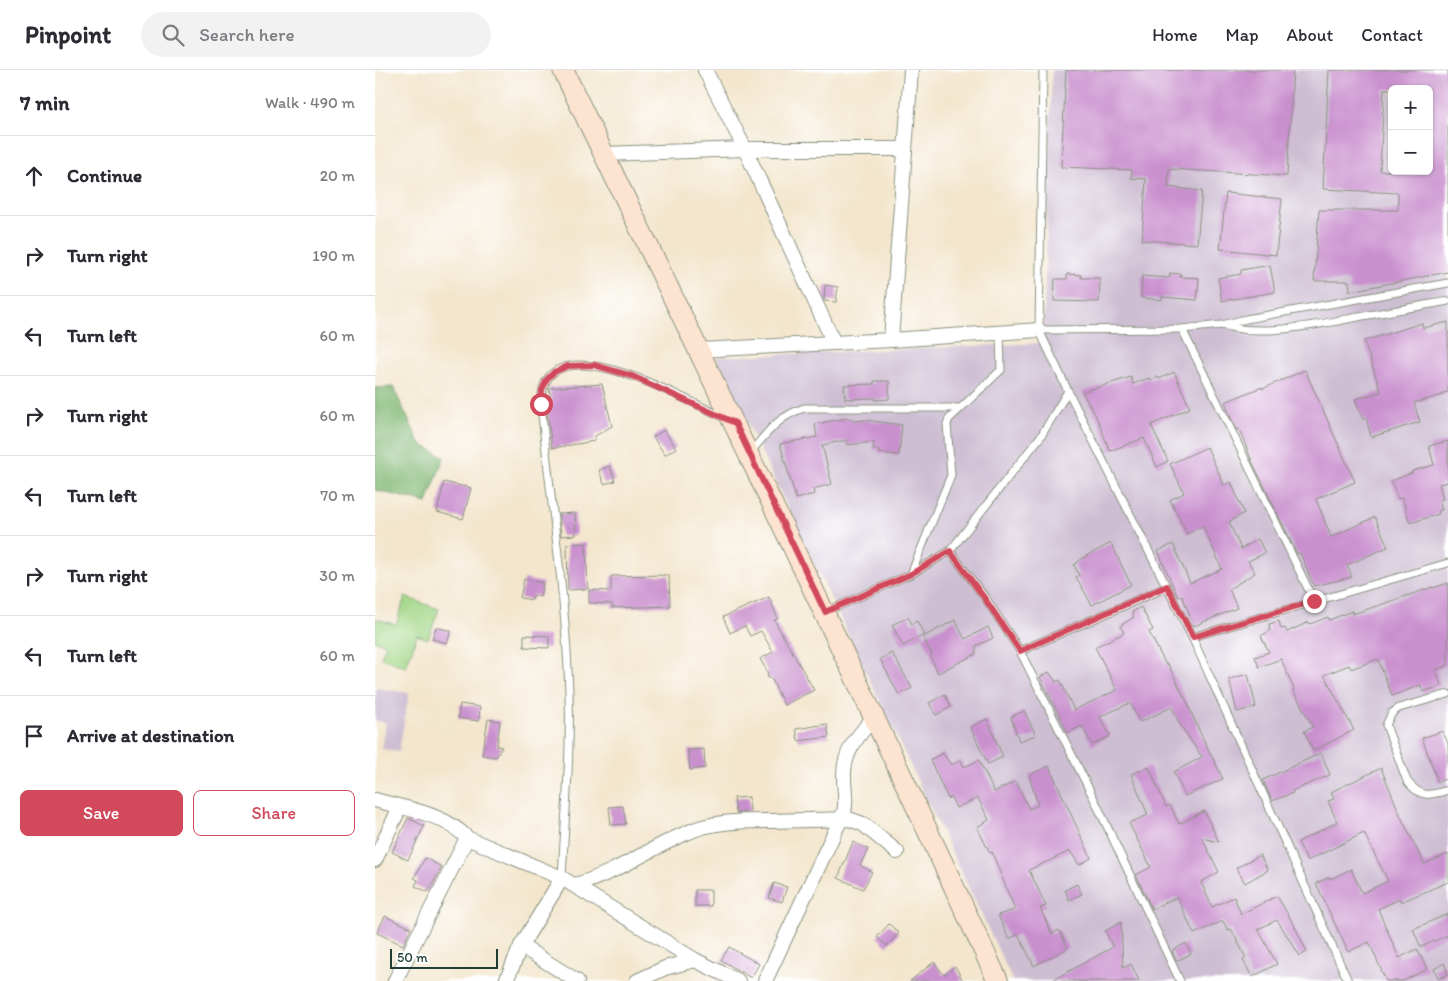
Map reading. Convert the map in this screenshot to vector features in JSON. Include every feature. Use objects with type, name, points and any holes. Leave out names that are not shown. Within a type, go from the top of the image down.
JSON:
[{"type":"street","points":[[563,70],[875,716],[998,981]]},
{"type":"street","points":[[705,70],[745,149],[835,343]]},
{"type":"street","points":[[891,340],[911,70]]},
{"type":"street","points":[[604,154],[745,149],[905,149]]},
{"type":"street","points":[[699,350],[1039,330]]},
{"type":"street","points":[[765,981],[841,819],[847,800],[844,776],[845,761],[853,742],[875,716]]},
{"type":"street","points":[[375,800],[443,820],[458,828],[467,838],[562,878],[695,960],[738,981]]},
{"type":"street","points":[[375,860],[400,807]]},
{"type":"street","points":[[575,885],[590,881],[676,838],[698,829],[721,823],[849,819],[863,824],[897,852]]},
{"type":"street","points":[[395,981],[467,838]]},
{"type":"street","points":[[507,981],[521,946],[562,878]]},
{"type":"street","points":[[521,946],[577,981]]},
{"type":"street","points":[[637,981],[665,968],[695,960]]},
{"type":"lane","points":[[1043,70],[1039,330],[1067,391],[1193,637],[1348,981]]},
{"type":"lane","points":[[1039,330],[1182,329],[1222,325],[1246,319],[1448,283]]},
{"type":"lane","points":[[1222,325],[1236,330],[1307,326],[1448,301]]},
{"type":"lane","points":[[1182,329],[1314,601]]},
{"type":"lane","points":[[911,574],[951,475],[947,424],[949,419],[1001,370],[1000,333]]},
{"type":"lane","points":[[562,878],[570,737],[567,643],[541,404],[542,390],[547,379],[554,372],[568,366],[594,365],[632,376],[735,423]]},
{"type":"lane","points":[[825,612],[911,574],[950,551],[1036,442],[1067,391]]},
{"type":"lane","points":[[749,454],[775,423],[793,412],[804,408],[961,408]]},
{"type":"lane","points":[[950,551],[1020,651],[1097,805],[1180,981]]},
{"type":"lane","points":[[1193,637],[1448,563]]},
{"type":"lane","points":[[1020,651],[1167,586]]},
{"type":"lane","points":[[1448,694],[1399,708],[1392,713],[1386,726],[1407,781],[1413,789],[1426,795],[1448,790]]},
{"type":"shaded area","points":[[1052,70],[1448,70],[1448,981],[1013,981],[716,357],[1043,343]]},
{"type":"shaded area","points":[[376,688],[409,693],[399,751],[381,749],[386,723],[375,720]]},
{"type":"green space","points":[[393,387],[420,444],[444,457],[427,503],[375,490],[375,388]]},
{"type":"green space","points":[[405,597],[439,609],[428,639],[417,635],[406,667],[381,658],[386,644],[375,641],[375,618],[396,625]]},
{"type":"building","points":[[1066,70],[1293,70],[1287,176],[1169,169],[1168,187],[1202,191],[1197,244],[1142,240],[1146,179],[1131,178],[1132,170],[1061,167]]},
{"type":"building","points":[[1329,70],[1448,70],[1448,272],[1350,291],[1349,281],[1314,281],[1319,210],[1398,210],[1398,193],[1323,189]]},
{"type":"building","points":[[1226,193],[1282,199],[1276,255],[1220,249]]},
{"type":"building","points":[[1270,265],[1275,292],[1222,301],[1218,278],[1241,274],[1241,270]]},
{"type":"building","points":[[1170,273],[1181,274],[1180,277],[1199,278],[1197,300],[1162,297],[1162,300],[1141,298],[1142,276],[1169,278]]},
{"type":"building","points":[[1067,274],[1081,275],[1081,278],[1100,278],[1099,302],[1054,301],[1055,279],[1067,279]]},
{"type":"building","points":[[825,285],[838,287],[836,302],[824,301]]},
{"type":"building","points":[[1448,322],[1448,392],[1414,403],[1420,422],[1371,437],[1366,418],[1363,419],[1355,399],[1381,392],[1364,341],[1422,323],[1423,328]]},
{"type":"building","points":[[1305,370],[1355,482],[1316,499],[1331,537],[1375,517],[1388,547],[1347,565],[1352,577],[1314,586],[1300,553],[1297,554],[1225,402],[1262,387],[1262,389]]},
{"type":"building","points":[[1174,372],[1190,408],[1151,425],[1168,461],[1157,467],[1144,438],[1110,451],[1096,416],[1082,392],[1131,377],[1133,384],[1149,378],[1150,380],[1158,377],[1159,379]]},
{"type":"building","points":[[874,381],[889,381],[889,399],[845,399],[844,385],[874,384]]},
{"type":"building","points":[[602,384],[612,426],[595,436],[595,441],[552,448],[546,404],[547,401],[551,400],[549,388]]},
{"type":"building","points":[[847,418],[853,421],[865,420],[902,425],[899,455],[878,453],[879,450],[873,450],[874,442],[847,445],[847,440],[822,445],[832,484],[813,489],[814,494],[796,499],[780,444],[817,437],[815,424]]},
{"type":"building","points":[[664,430],[676,448],[665,455],[653,437]]},
{"type":"building","points":[[1448,441],[1448,482],[1439,484],[1443,499],[1439,500],[1442,510],[1438,511],[1439,514],[1410,523],[1402,498],[1398,499],[1391,481],[1412,473],[1412,471],[1434,465],[1429,446]]},
{"type":"building","points":[[1207,447],[1224,485],[1231,482],[1244,513],[1229,522],[1241,549],[1258,539],[1265,553],[1248,561],[1255,573],[1229,589],[1237,608],[1194,626],[1182,596],[1178,597],[1158,551],[1173,544],[1190,583],[1222,569],[1203,526],[1187,534],[1170,500],[1184,493],[1170,464]]},
{"type":"building","points":[[610,466],[615,481],[604,484],[599,470]]},
{"type":"building","points":[[444,482],[471,488],[463,519],[437,512]]},
{"type":"building","points":[[575,513],[576,535],[561,536],[559,514]]},
{"type":"building","points":[[586,543],[588,589],[568,590],[567,544]]},
{"type":"building","points":[[1111,543],[1131,585],[1092,605],[1076,577],[1079,575],[1074,565],[1084,557]]},
{"type":"building","points":[[669,575],[670,606],[612,608],[612,604],[589,603],[589,590],[611,591],[611,576]]},
{"type":"building","points":[[524,579],[543,583],[540,597],[533,595],[532,600],[520,598]]},
{"type":"building","points":[[1448,583],[1448,665],[1436,670],[1441,686],[1423,692],[1421,685],[1392,696],[1378,659],[1351,669],[1349,665],[1324,675],[1354,730],[1313,751],[1304,731],[1313,727],[1293,690],[1281,659],[1259,667],[1255,657],[1269,652],[1261,636],[1270,631],[1269,624],[1279,621],[1281,629],[1285,628],[1287,632],[1309,622],[1310,624],[1328,617],[1329,620],[1352,611],[1353,614]]},
{"type":"building","points":[[769,597],[778,619],[774,620],[814,690],[784,705],[771,678],[768,678],[767,671],[760,659],[773,652],[761,631],[750,636],[745,626],[730,633],[723,617]]},
{"type":"building","points":[[1141,607],[1153,630],[1149,632],[1166,665],[1168,664],[1223,779],[1185,796],[1174,772],[1202,757],[1179,723],[1172,707],[1140,722],[1130,703],[1100,717],[1110,736],[1092,745],[1082,726],[1068,733],[1040,677],[1049,672],[1056,682],[1060,680],[1074,710],[1117,690],[1095,647],[1124,633],[1120,626],[1134,617],[1132,612]]},
{"type":"building","points":[[908,617],[912,624],[917,621],[924,635],[903,646],[892,625]]},
{"type":"building","points":[[955,620],[965,639],[988,627],[993,638],[976,646],[976,654],[938,673],[923,637]]},
{"type":"building","points":[[436,627],[451,631],[447,643],[432,639]]},
{"type":"building","points":[[524,635],[549,636],[549,648],[524,647]]},
{"type":"building","points":[[892,653],[912,688],[899,695],[880,659]]},
{"type":"building","points":[[1248,674],[1256,707],[1237,712],[1229,679]]},
{"type":"building","points":[[945,694],[951,707],[936,715],[929,703]]},
{"type":"building","points":[[460,704],[480,707],[479,721],[458,718]]},
{"type":"building","points":[[1024,711],[1036,735],[1019,741],[1011,717]]},
{"type":"building","points":[[488,719],[500,721],[497,746],[502,747],[496,757],[482,755]]},
{"type":"building","points":[[987,719],[1003,757],[988,764],[970,727]]},
{"type":"building","points":[[827,724],[829,737],[798,741],[796,729]]},
{"type":"building","points":[[1443,731],[1448,744],[1448,778],[1438,782],[1422,738]]},
{"type":"building","points":[[704,749],[705,768],[690,770],[688,750]]},
{"type":"building","points":[[943,753],[951,765],[961,760],[964,767],[979,760],[994,792],[1016,781],[1029,809],[1038,805],[1029,775],[1049,766],[1091,858],[1079,865],[1070,851],[1029,870],[1046,906],[1040,908],[1052,934],[1059,930],[1068,948],[1034,966],[1018,934],[1009,939],[998,915],[1015,910],[992,852],[990,853],[977,827],[989,820],[978,798],[956,808],[951,797],[948,799],[930,760]]},
{"type":"building","points":[[1321,753],[1330,775],[1272,801],[1263,780]]},
{"type":"building","points":[[1149,767],[1166,807],[1170,805],[1179,824],[1204,811],[1219,842],[1202,838],[1219,872],[1201,882],[1212,907],[1234,897],[1241,914],[1277,896],[1307,952],[1300,956],[1277,920],[1258,929],[1277,964],[1252,977],[1243,960],[1246,958],[1231,929],[1228,930],[1223,921],[1194,934],[1177,897],[1152,909],[1136,875],[1151,867],[1129,823],[1148,815],[1131,774]]},
{"type":"building","points":[[1381,768],[1401,817],[1424,864],[1448,854],[1448,882],[1401,902],[1400,899],[1378,909],[1399,958],[1417,949],[1427,969],[1403,981],[1386,981],[1369,942],[1348,952],[1316,883],[1330,877],[1331,879],[1351,869],[1362,893],[1388,881],[1364,833],[1307,861],[1298,842],[1337,822],[1328,801],[1334,799],[1331,792]]},
{"type":"building","points":[[749,797],[750,811],[736,813],[734,798]]},
{"type":"building","points":[[623,806],[626,824],[611,825],[609,807]]},
{"type":"building","points":[[408,818],[424,826],[408,860],[392,852]]},
{"type":"building","points":[[853,842],[868,849],[860,865],[872,872],[863,889],[838,878]]},
{"type":"building","points":[[1260,855],[1268,870],[1245,883],[1236,868]]},
{"type":"building","points":[[425,858],[442,867],[428,892],[415,886],[418,880],[414,878]]},
{"type":"building","points":[[774,883],[787,887],[782,902],[769,898]]},
{"type":"building","points":[[1077,884],[1082,894],[1069,900],[1065,890]]},
{"type":"building","points":[[695,890],[711,890],[711,906],[695,906]]},
{"type":"building","points":[[1448,914],[1448,935],[1421,947],[1413,929]]},
{"type":"building","points":[[385,916],[411,928],[403,945],[377,933]]},
{"type":"building","points":[[1121,922],[1123,968],[1131,964],[1139,981],[1051,981],[1113,947],[1105,931]]},
{"type":"building","points":[[889,924],[899,933],[887,946],[877,937]]},
{"type":"building","points":[[1186,943],[1191,954],[1176,961],[1172,951]]},
{"type":"building","points":[[729,947],[759,964],[751,978],[721,960]]},
{"type":"building","points":[[934,962],[944,975],[955,966],[963,981],[910,981]]},
{"type":"building","points":[[1444,963],[1448,974],[1439,979],[1434,969]]},
{"type":"route","points":[[541,404],[542,390],[547,379],[554,372],[568,366],[594,365],[632,376],[735,423],[825,612],[911,574],[950,551],[1020,651],[1167,586],[1193,637],[1314,601]]}]
